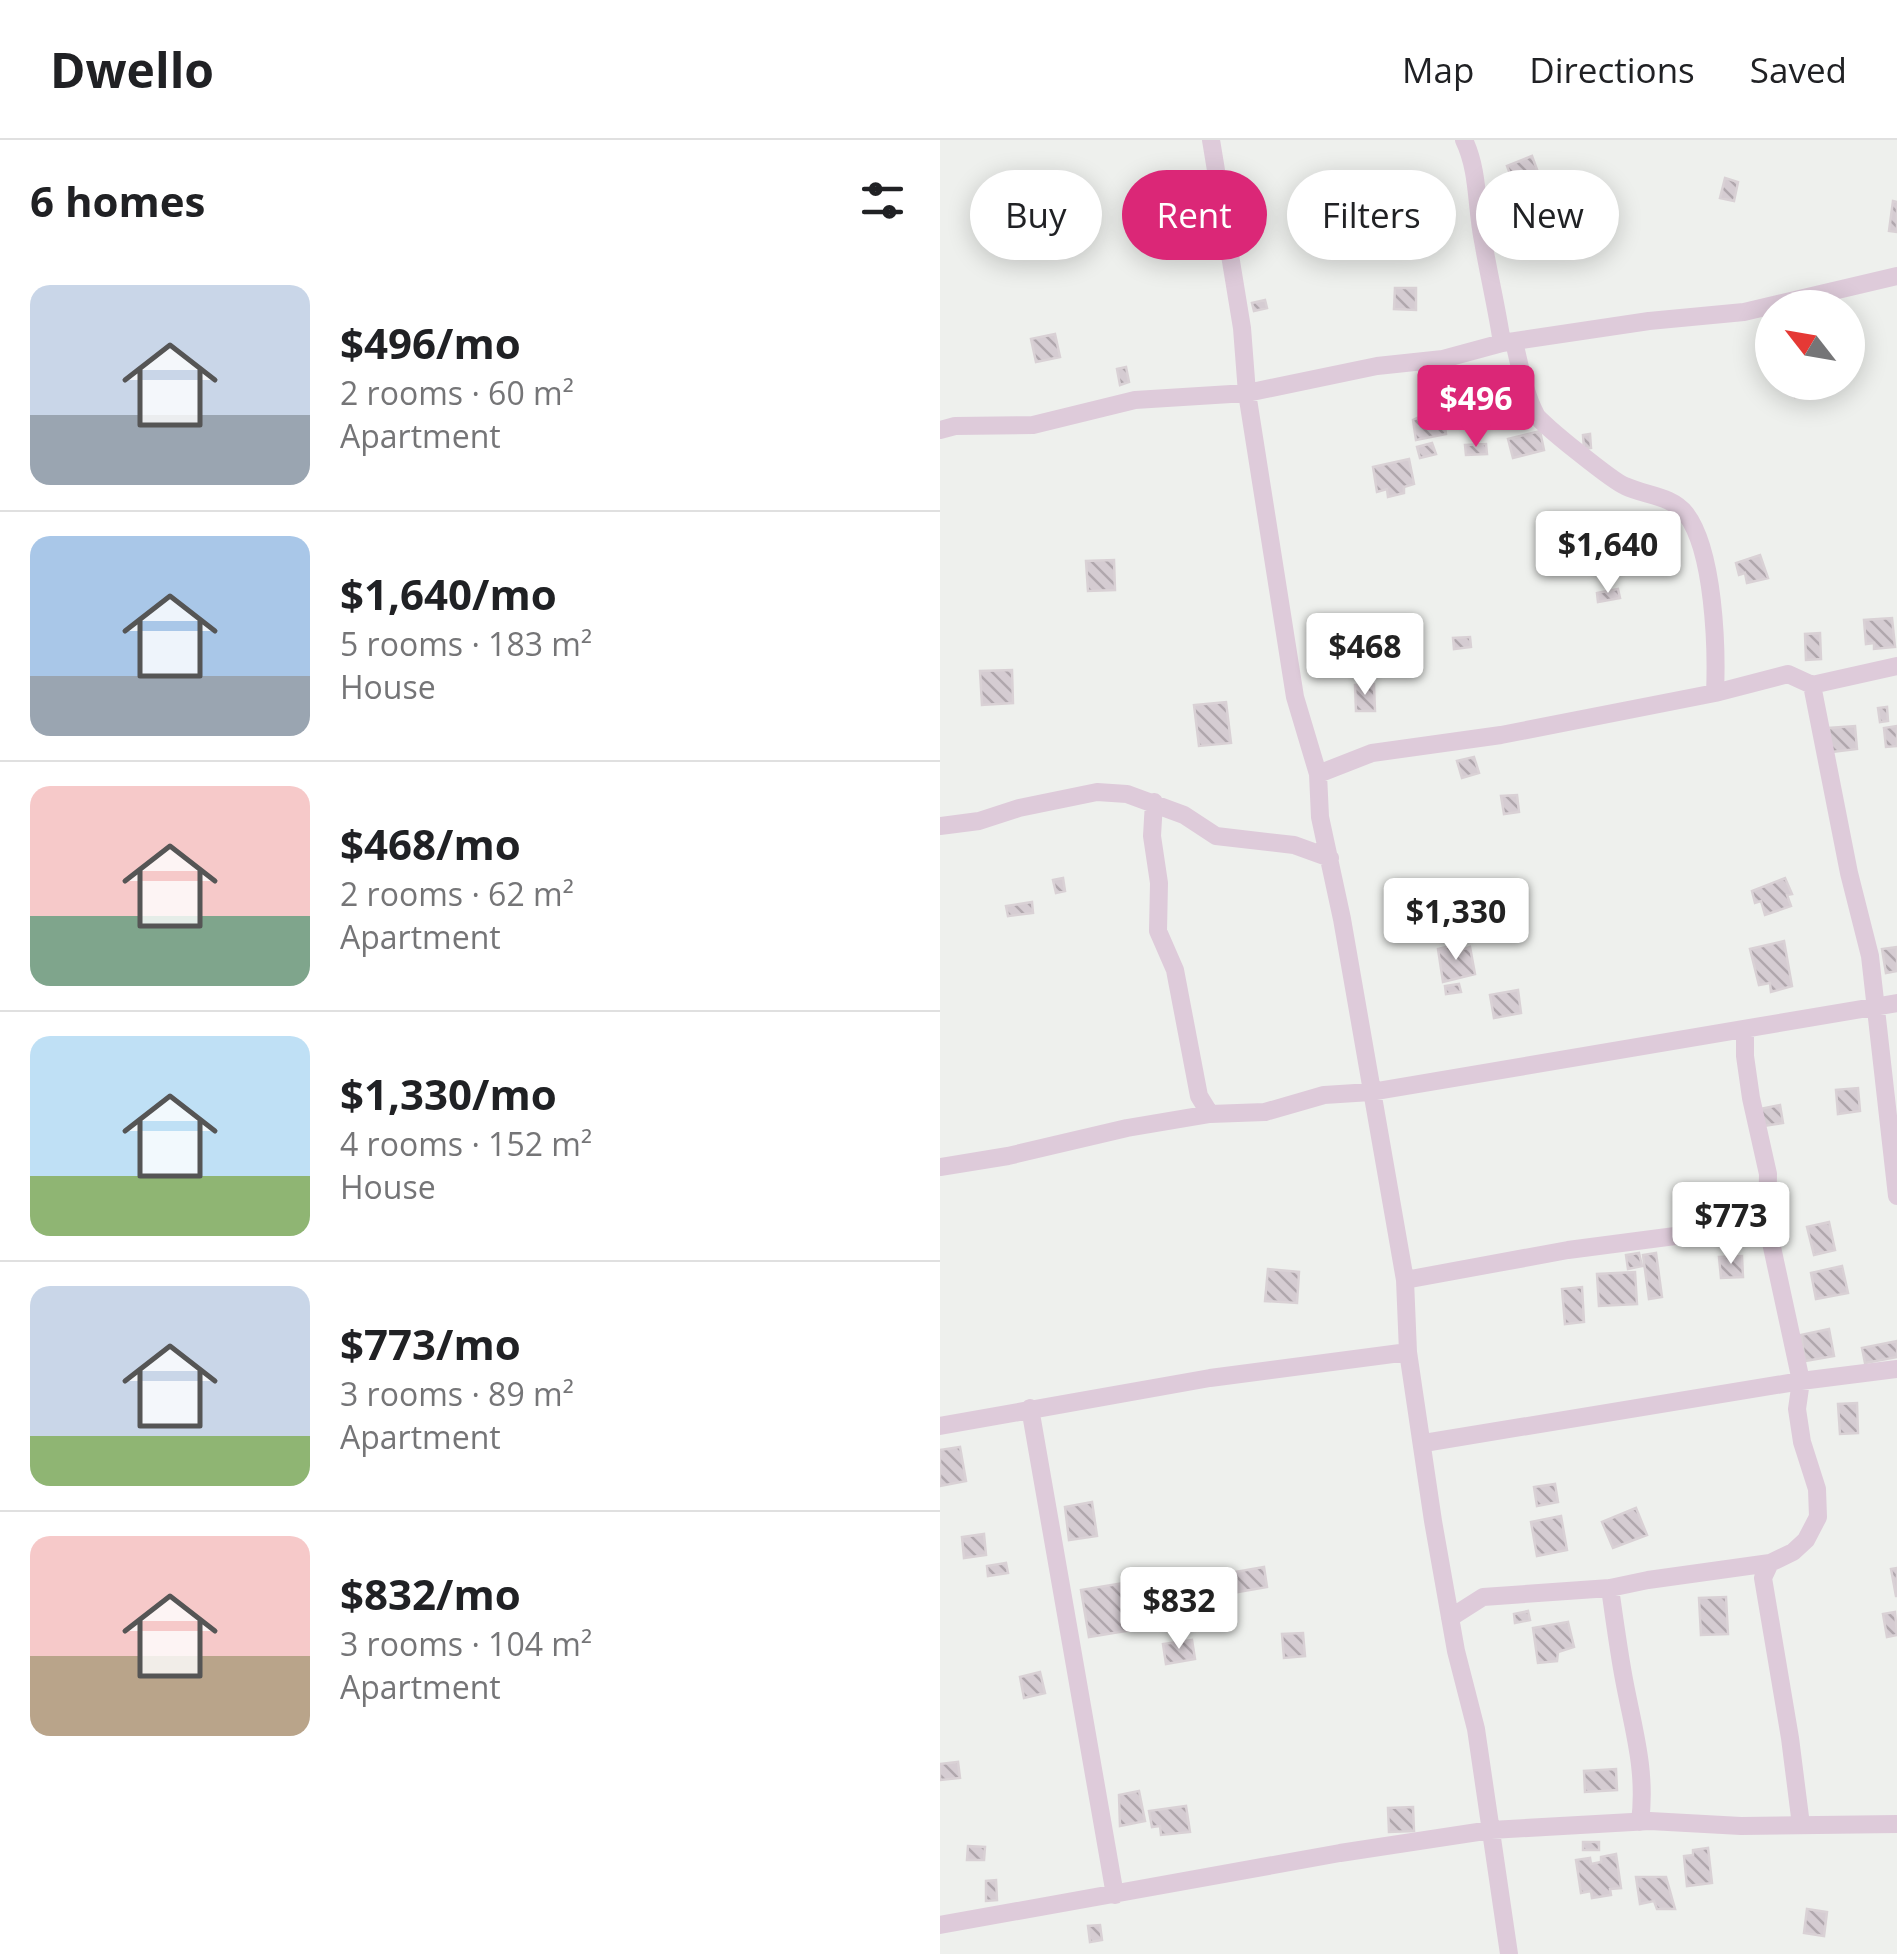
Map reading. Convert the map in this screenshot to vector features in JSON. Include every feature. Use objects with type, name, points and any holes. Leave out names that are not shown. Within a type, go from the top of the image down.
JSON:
[{"type":"street","points":[[1211,140],[1242,328],[1246,393],[1295,697],[1318,774],[1320,817],[1404,1280],[1408,1352],[1450,1618],[1476,1729],[1509,1954]]},
{"type":"street","points":[[1464,140],[1474,160],[1483,244],[1495,294],[1508,342],[1537,418],[1621,485],[1672,501],[1698,534],[1710,590],[1715,693]]},
{"type":"street","points":[[940,430],[955,426],[1032,425],[1135,400],[1246,393],[1377,366],[1443,359],[1508,342],[1649,321],[1744,312],[1897,276]]},
{"type":"street","points":[[1318,774],[1372,753],[1501,735],[1715,693],[1788,674],[1812,685],[1897,666]]},
{"type":"street","points":[[1812,685],[1849,873],[1870,956],[1897,1196]]},
{"type":"street","points":[[940,826],[978,821],[1097,792],[1126,794],[1184,815],[1216,836],[1294,845],[1330,858]]},
{"type":"street","points":[[1154,802],[1152,836],[1159,883],[1158,930],[1175,970],[1199,1096],[1210,1114]]},
{"type":"street","points":[[940,1167],[1008,1156],[1127,1128],[1210,1114],[1265,1112],[1324,1096],[1370,1092],[1897,1003]]},
{"type":"street","points":[[1450,1618],[1483,1597],[1610,1588],[1770,1564],[1806,1540],[1818,1517],[1818,1488],[1802,1442],[1797,1409],[1802,1381],[1767,1224],[1768,1174],[1751,1098],[1745,1029]]},
{"type":"street","points":[[1404,1280],[1568,1250],[1767,1224]]},
{"type":"street","points":[[940,1426],[1210,1378],[1408,1352]]},
{"type":"street","points":[[1424,1443],[1897,1369]]},
{"type":"street","points":[[1030,1408],[1115,1895]]},
{"type":"street","points":[[1770,1564],[1763,1578],[1765,1595],[1801,1825]]},
{"type":"street","points":[[1610,1588],[1640,1748],[1644,1791],[1640,1822]]},
{"type":"street","points":[[940,1924],[1340,1852],[1491,1830],[1640,1822],[1897,1824]]},
{"type":"building","points":[[1532,156],[1537,170],[1509,170],[1507,166]]},
{"type":"building","points":[[1725,178],[1738,182],[1734,201],[1720,198]]},
{"type":"building","points":[[1893,201],[1897,202],[1897,232],[1889,231]]},
{"type":"building","points":[[1395,288],[1416,288],[1416,310],[1394,309]]},
{"type":"building","points":[[1265,300],[1267,308],[1254,311],[1252,303]]},
{"type":"building","points":[[1055,334],[1060,357],[1036,362],[1031,339]]},
{"type":"building","points":[[1126,367],[1129,382],[1120,385],[1117,369]]},
{"type":"building","points":[[1435,407],[1435,414],[1443,412],[1446,434],[1416,440],[1413,420],[1419,417],[1419,410]]},
{"type":"building","points":[[1540,431],[1544,450],[1513,458],[1508,439]]},
{"type":"building","points":[[1590,434],[1591,448],[1584,449],[1583,435]]},
{"type":"building","points":[[1432,443],[1436,454],[1420,458],[1417,447]]},
{"type":"building","points":[[1486,444],[1487,454],[1466,455],[1465,445]]},
{"type":"building","points":[[1409,459],[1414,484],[1404,487],[1404,493],[1388,497],[1387,489],[1377,492],[1373,467]]},
{"type":"building","points":[[1760,555],[1768,578],[1747,583],[1745,573],[1739,575],[1736,563]]},
{"type":"building","points":[[1114,560],[1115,590],[1088,591],[1086,561]]},
{"type":"building","points":[[1618,589],[1620,598],[1598,602],[1597,593]]},
{"type":"building","points":[[1892,618],[1895,647],[1874,649],[1874,643],[1866,644],[1864,620]]},
{"type":"building","points":[[1820,633],[1821,659],[1806,660],[1805,634]]},
{"type":"building","points":[[1470,637],[1471,647],[1454,649],[1453,638]]},
{"type":"building","points":[[1012,670],[1013,703],[982,705],[980,671]]},
{"type":"building","points":[[1374,684],[1375,711],[1356,711],[1355,685]]},
{"type":"building","points":[[1226,702],[1231,743],[1199,746],[1194,705]]},
{"type":"building","points":[[1887,707],[1888,721],[1880,722],[1878,708]]},
{"type":"building","points":[[1855,726],[1857,749],[1831,752],[1829,728]]},
{"type":"building","points":[[1897,726],[1897,746],[1886,747],[1884,728]]},
{"type":"building","points":[[1474,757],[1479,773],[1462,778],[1457,761]]},
{"type":"building","points":[[1517,795],[1519,812],[1504,814],[1501,796]]},
{"type":"building","points":[[1063,878],[1065,891],[1056,893],[1053,880]]},
{"type":"building","points":[[1785,878],[1792,894],[1787,895],[1791,906],[1765,915],[1761,901],[1755,903],[1752,891]]},
{"type":"building","points":[[1032,902],[1033,913],[1008,916],[1006,906]]},
{"type":"building","points":[[1784,941],[1792,986],[1771,992],[1770,983],[1759,985],[1750,949]]},
{"type":"building","points":[[1459,944],[1461,950],[1470,947],[1475,974],[1443,982],[1438,949]]},
{"type":"building","points":[[1897,947],[1897,971],[1886,973],[1882,949]]},
{"type":"building","points":[[1459,984],[1461,992],[1446,994],[1445,986]]},
{"type":"building","points":[[1518,990],[1521,1013],[1494,1018],[1490,995]]},
{"type":"building","points":[[1858,1088],[1860,1111],[1838,1114],[1836,1090]]},
{"type":"building","points":[[1780,1105],[1783,1123],[1763,1126],[1760,1109]]},
{"type":"building","points":[[1829,1222],[1835,1250],[1814,1255],[1807,1227]]},
{"type":"building","points":[[1639,1253],[1642,1266],[1628,1269],[1626,1255]]},
{"type":"building","points":[[1656,1253],[1662,1297],[1649,1299],[1643,1255]]},
{"type":"building","points":[[1742,1256],[1743,1277],[1721,1278],[1719,1257]]},
{"type":"building","points":[[1842,1266],[1848,1293],[1816,1299],[1811,1273]]},
{"type":"building","points":[[1268,1269],[1299,1272],[1297,1303],[1265,1301]]},
{"type":"building","points":[[1635,1272],[1637,1304],[1599,1306],[1597,1274]]},
{"type":"building","points":[[1582,1287],[1584,1322],[1565,1324],[1562,1289]]},
{"type":"building","points":[[1829,1329],[1834,1356],[1805,1361],[1801,1335]]},
{"type":"building","points":[[1897,1341],[1897,1357],[1865,1363],[1862,1348]]},
{"type":"building","points":[[1857,1403],[1858,1433],[1840,1434],[1838,1404]]},
{"type":"building","points":[[960,1447],[966,1481],[940,1486],[940,1450]]},
{"type":"building","points":[[1555,1484],[1558,1502],[1537,1506],[1534,1487]]},
{"type":"building","points":[[1092,1502],[1097,1536],[1069,1540],[1065,1507]]},
{"type":"building","points":[[1636,1508],[1647,1535],[1613,1548],[1602,1522]]},
{"type":"building","points":[[1561,1516],[1567,1550],[1537,1556],[1531,1522]]},
{"type":"building","points":[[984,1534],[986,1555],[964,1558],[962,1537]]},
{"type":"building","points":[[1006,1563],[1008,1573],[988,1576],[987,1566]]},
{"type":"building","points":[[1264,1567],[1267,1587],[1238,1592],[1235,1572]]},
{"type":"building","points":[[1897,1568],[1897,1596],[1896,1596],[1891,1569]]},
{"type":"building","points":[[1179,1577],[1180,1600],[1152,1602],[1151,1578]]},
{"type":"building","points":[[1124,1583],[1132,1630],[1089,1637],[1081,1590]]},
{"type":"building","points":[[1726,1597],[1728,1634],[1701,1635],[1699,1598]]},
{"type":"building","points":[[1528,1611],[1530,1620],[1515,1623],[1514,1614]]},
{"type":"building","points":[[1895,1612],[1897,1635],[1887,1637],[1883,1614]]},
{"type":"building","points":[[1568,1622],[1574,1647],[1558,1652],[1557,1661],[1538,1663],[1533,1628]]},
{"type":"building","points":[[1303,1633],[1305,1656],[1284,1658],[1282,1634]]},
{"type":"building","points":[[1192,1640],[1195,1659],[1166,1664],[1163,1644]]},
{"type":"building","points":[[1040,1672],[1045,1693],[1024,1698],[1020,1677]]},
{"type":"building","points":[[958,1762],[960,1778],[940,1780],[940,1764]]},
{"type":"building","points":[[1616,1769],[1617,1790],[1585,1792],[1584,1771]]},
{"type":"building","points":[[1139,1791],[1145,1821],[1120,1826],[1119,1795]]},
{"type":"building","points":[[1186,1806],[1190,1832],[1161,1835],[1160,1826],[1152,1827],[1149,1811]]},
{"type":"building","points":[[1413,1807],[1414,1831],[1389,1832],[1388,1808]]},
{"type":"building","points":[[1583,1842],[1599,1842],[1599,1850],[1583,1850]]},
{"type":"building","points":[[968,1846],[985,1847],[984,1860],[967,1860]]},
{"type":"building","points":[[1708,1848],[1712,1883],[1687,1886],[1684,1856]]},
{"type":"building","points":[[1616,1854],[1621,1888],[1610,1889],[1611,1895],[1592,1898],[1591,1891],[1581,1893],[1576,1860],[1590,1858],[1591,1864]]},
{"type":"building","points":[[1636,1877],[1666,1877],[1675,1909],[1657,1909],[1654,1901],[1640,1904]]},
{"type":"building","points":[[996,1880],[997,1900],[986,1901],[986,1881]]},
{"type":"building","points":[[1807,1909],[1827,1912],[1824,1936],[1804,1933]]},
{"type":"building","points":[[1100,1925],[1102,1940],[1090,1942],[1088,1926]]}]
